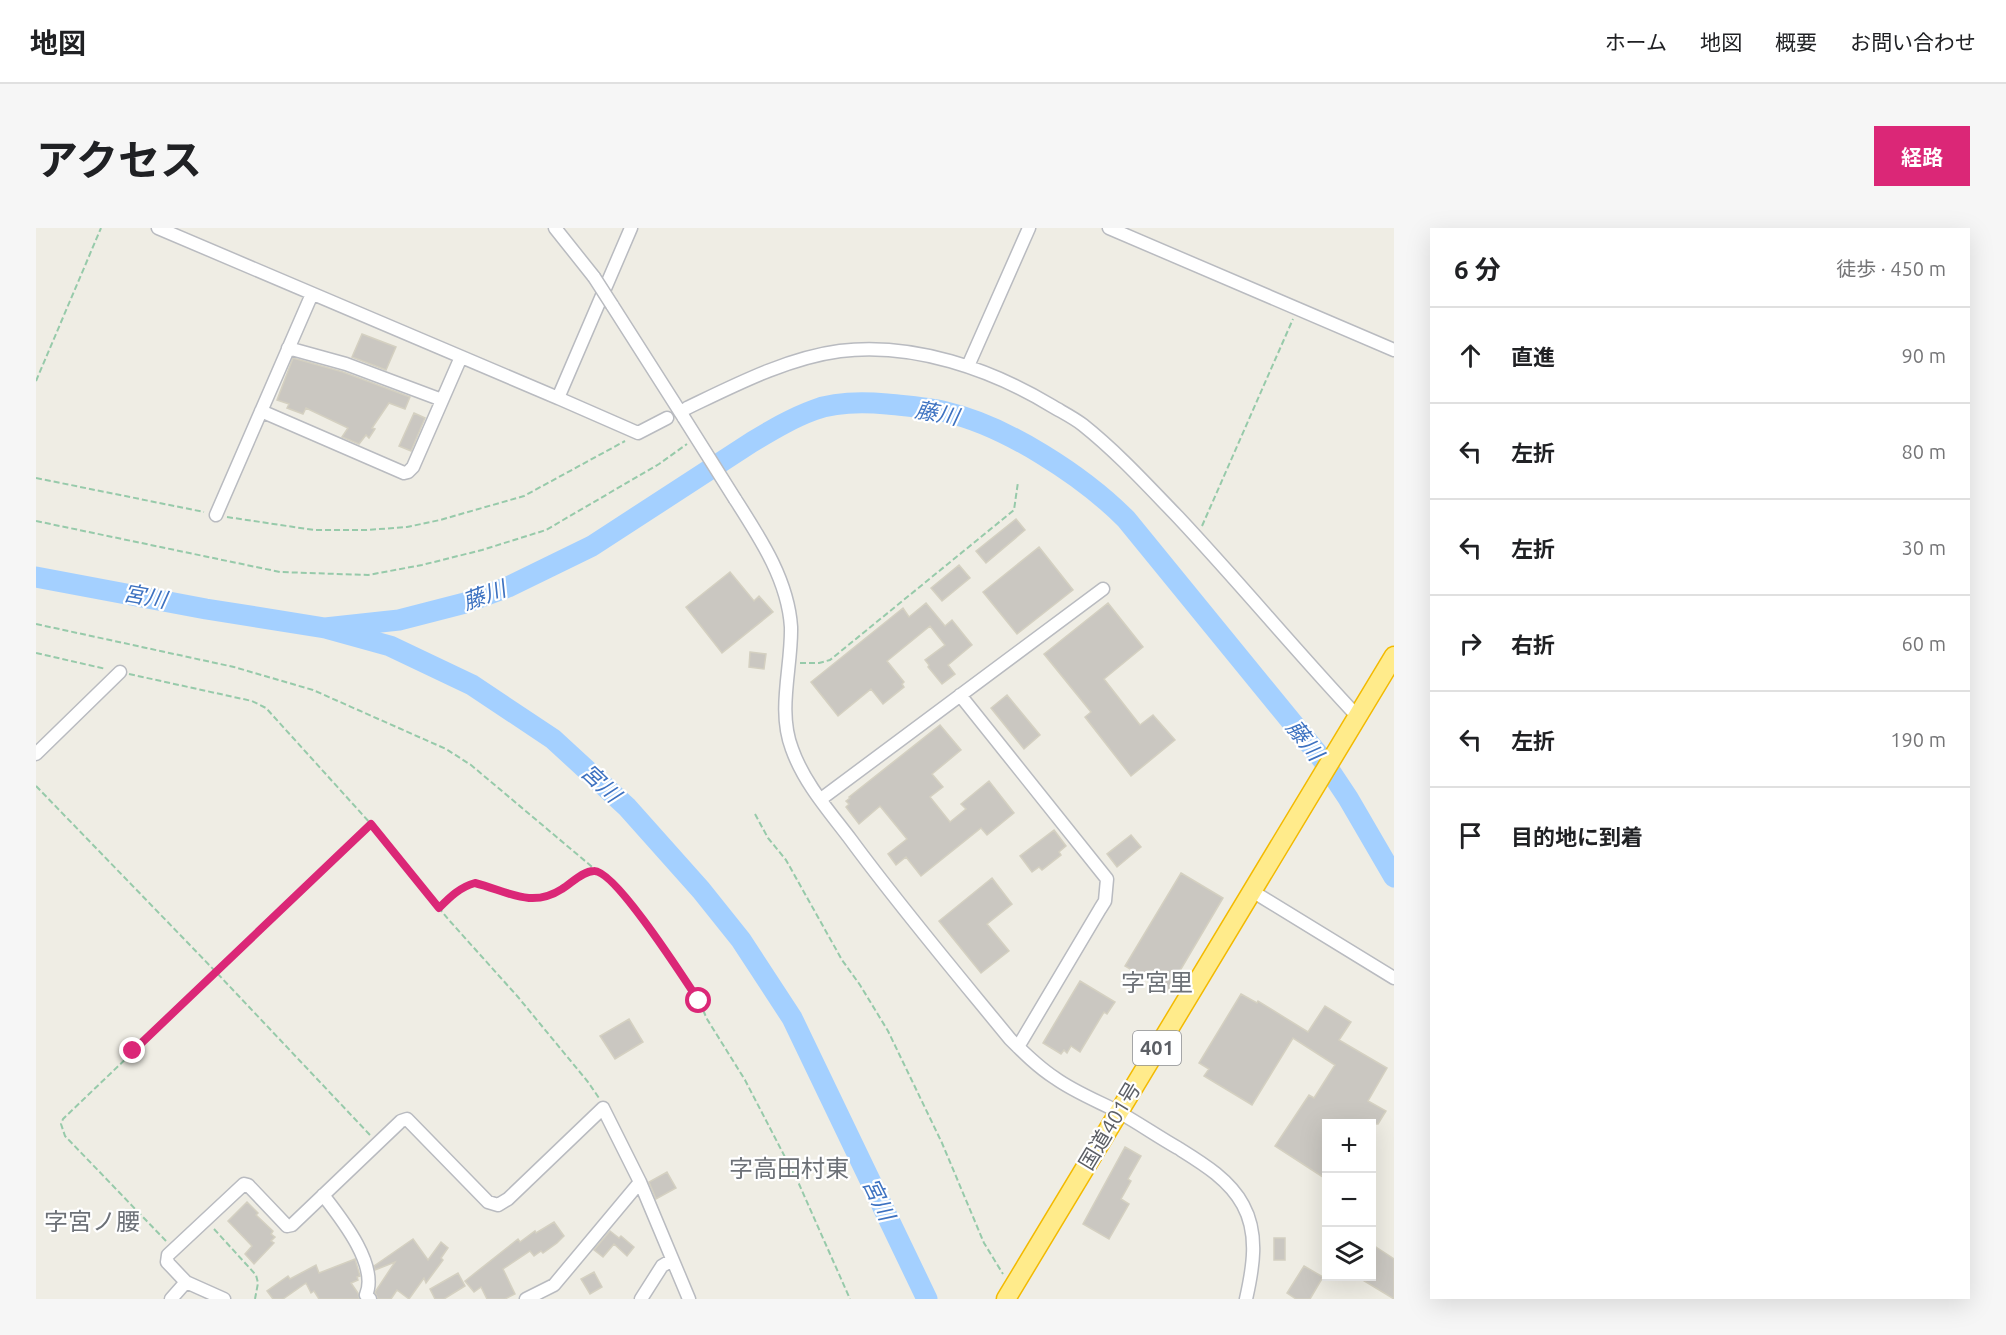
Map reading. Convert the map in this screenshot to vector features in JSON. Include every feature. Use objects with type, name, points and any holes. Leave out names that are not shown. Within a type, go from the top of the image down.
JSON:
[{"type":"highway","name":"401","points":[[1355,719],[1389,675],[1394,656]]},
{"type":"highway","name":"国道401号","points":[[1009,1294],[1355,719]]},
{"type":"street","points":[[158,228],[638,433],[667,418]]},
{"type":"street","points":[[555,228],[594,277],[686,413],[776,571],[784,591],[791,629],[786,720],[790,746],[801,773],[873,871],[1017,1047],[1056,1078],[1118,1112],[1205,1165],[1220,1177],[1243,1204],[1250,1221],[1254,1253],[1246,1299]]},
{"type":"street","points":[[558,398],[631,228]]},
{"type":"street","points":[[968,366],[1029,228]]},
{"type":"street","points":[[1109,228],[1394,350]]},
{"type":"street","points":[[216,515],[312,294]]},
{"type":"street","points":[[288,348],[346,364],[442,400]]},
{"type":"street","points":[[686,413],[748,379],[799,361],[841,351],[892,351],[935,357],[968,366],[1012,384],[1081,424],[1124,460],[1197,537],[1355,719]]},
{"type":"street","points":[[261,411],[404,473],[408,472],[413,466],[460,357]]},
{"type":"street","points":[[821,799],[1103,589]]},
{"type":"street","points":[[36,754],[120,672]]},
{"type":"street","points":[[960,695],[1107,879],[1105,901],[1017,1047]]},
{"type":"street","points":[[1252,891],[1394,978]]},
{"type":"street","points":[[224,1299],[186,1282],[167,1262],[168,1255],[244,1184],[248,1185],[287,1226],[292,1225],[400,1121],[407,1119],[488,1202],[498,1205],[508,1199],[603,1108],[640,1182],[690,1299]]},
{"type":"street","points":[[526,1299],[554,1285],[640,1182]]},
{"type":"street","points":[[323,1195],[353,1238],[369,1278],[366,1294],[370,1299]]},
{"type":"street","points":[[641,1299],[662,1266],[672,1260]]},
{"type":"street","points":[[171,1299],[186,1282]]},
{"type":"path","points":[[36,381],[101,228]]},
{"type":"path","points":[[1197,537],[1298,309]]},
{"type":"path","points":[[36,478],[239,520],[314,530],[339,531],[407,527],[524,496],[638,433]]},
{"type":"path","points":[[36,521],[280,572],[368,575],[482,550],[546,530],[659,464],[694,439]]},
{"type":"path","points":[[788,662],[811,664],[830,660],[1014,510],[1018,482]]},
{"type":"path","points":[[36,624],[223,665],[313,690],[446,749],[471,765],[619,888],[699,1001],[745,1080],[799,1184],[850,1299]]},
{"type":"path","points":[[36,653],[261,703],[371,824],[439,908],[518,997],[588,1082],[600,1099],[603,1108]]},
{"type":"path","points":[[36,786],[378,1143]]},
{"type":"path","points":[[755,814],[768,838],[786,860],[842,960],[861,985],[888,1031],[942,1143],[984,1243],[1009,1294]]},
{"type":"path","points":[[174,1249],[65,1136],[62,1124],[68,1114],[118,1069],[133,1051],[371,824]]},
{"type":"path","points":[[439,908],[454,894],[467,885],[475,883],[528,899],[539,899],[562,890],[584,874],[594,871],[600,873]]},
{"type":"path","points":[[206,1220],[256,1275],[258,1283],[255,1299]]},
{"type":"building","points":[[362,334],[396,347],[386,370],[352,357]]},
{"type":"building","points":[[293,358],[343,372],[410,397],[405,409],[389,403],[372,428],[375,429],[369,438],[366,435],[359,444],[342,437],[348,428],[306,408],[303,414],[287,408],[289,404],[277,400]]},
{"type":"building","points":[[414,413],[425,418],[411,451],[399,446]]},
{"type":"building","points":[[1016,519],[1025,530],[986,563],[976,551]]},
{"type":"building","points":[[1039,547],[1073,590],[1017,634],[983,592]]},
{"type":"building","points":[[959,565],[970,578],[942,601],[931,588]]},
{"type":"building","points":[[730,572],[754,601],[759,596],[773,612],[722,653],[686,607]]},
{"type":"building","points":[[926,603],[945,626],[952,620],[972,645],[948,665],[955,674],[942,684],[928,667],[925,660],[945,645],[930,626],[887,661],[904,682],[902,684],[904,687],[883,704],[871,689],[838,716],[811,682],[903,608],[909,617]]},
{"type":"building","points":[[1108,603],[1143,647],[1104,679],[1140,725],[1153,715],[1175,740],[1131,776],[1085,717],[1091,712],[1044,654]]},
{"type":"building","points":[[750,652],[766,654],[764,669],[749,667]]},
{"type":"building","points":[[1007,695],[1040,735],[1024,749],[991,708]]},
{"type":"building","points":[[940,725],[961,750],[932,774],[943,787],[930,797],[950,822],[966,809],[961,804],[989,781],[1014,813],[987,835],[981,828],[921,876],[906,857],[896,865],[888,854],[907,839],[880,806],[859,824],[846,807],[849,804],[846,801]]},
{"type":"building","points":[[1054,830],[1066,846],[1059,852],[1061,855],[1042,870],[1039,867],[1032,872],[1020,856]]},
{"type":"building","points":[[1131,835],[1141,847],[1117,867],[1107,854]]},
{"type":"building","points":[[1181,873],[1223,898],[1168,991],[1125,966]]},
{"type":"building","points":[[992,878],[1012,904],[987,924],[1009,951],[981,973],[939,921]]},
{"type":"building","points":[[1080,981],[1115,1002],[1107,1014],[1104,1012],[1080,1052],[1071,1046],[1067,1053],[1064,1050],[1061,1054],[1043,1043]]},
{"type":"building","points":[[1241,994],[1257,1003],[1258,1001],[1308,1032],[1325,1006],[1351,1022],[1339,1040],[1387,1068],[1368,1101],[1386,1111],[1378,1124],[1376,1124],[1376,1119],[1322,1119],[1322,1176],[1275,1146],[1309,1095],[1314,1098],[1335,1065],[1293,1038],[1252,1105],[1204,1076],[1209,1069],[1199,1063]]},
{"type":"building","points":[[629,1019],[643,1042],[615,1059],[600,1036]]},
{"type":"building","points":[[1125,1147],[1141,1156],[1128,1179],[1131,1181],[1121,1199],[1129,1204],[1109,1239],[1083,1224]]},
{"type":"building","points":[[667,1172],[676,1188],[656,1199],[649,1182]]},
{"type":"building","points":[[247,1202],[258,1213],[256,1215],[273,1231],[271,1234],[275,1237],[271,1241],[274,1243],[254,1264],[245,1254],[252,1246],[228,1221]]},
{"type":"building","points":[[554,1222],[564,1236],[557,1243],[543,1253],[541,1251],[534,1256],[530,1251],[503,1269],[515,1294],[505,1299],[487,1299],[481,1287],[474,1292],[465,1281],[518,1239],[520,1242],[535,1231],[536,1233]]},
{"type":"building","points":[[610,1231],[619,1238],[621,1236],[634,1247],[627,1256],[614,1244],[603,1257],[594,1250]]},
{"type":"building","points":[[1274,1238],[1285,1238],[1285,1260],[1274,1260]]},
{"type":"building","points":[[413,1239],[428,1260],[441,1242],[448,1248],[441,1258],[443,1260],[426,1283],[424,1278],[409,1299],[397,1290],[391,1299],[378,1299],[375,1292],[395,1262],[375,1270],[374,1266]]},
{"type":"building","points":[[1376,1247],[1394,1259],[1394,1299],[1364,1281],[1376,1281]]},
{"type":"building","points":[[355,1259],[360,1276],[357,1277],[358,1280],[351,1283],[359,1299],[319,1299],[314,1291],[311,1293],[306,1283],[283,1299],[273,1299],[267,1291],[288,1276],[290,1279],[316,1265],[319,1273]]},
{"type":"building","points":[[1304,1266],[1322,1276],[1310,1299],[1296,1299],[1287,1293]]},
{"type":"building","points":[[594,1272],[602,1287],[590,1294],[581,1279]]},
{"type":"building","points":[[458,1273],[465,1286],[444,1299],[435,1299],[430,1289]]},
{"type":"waterway","name":"藤川","points":[[325,628],[399,620],[465,603],[508,587],[592,546],[752,442],[790,420],[814,410],[831,405],[859,403],[939,410],[993,428],[1018,440],[1088,486],[1126,519],[1322,759],[1348,798],[1394,877]]},
{"type":"waterway","name":"宮川","points":[[36,577],[206,609],[325,628],[390,646],[472,685],[553,739],[627,807],[701,890],[741,940],[792,1018],[927,1299]]},
{"type":"district","name":"字宮里","points":[[1157,983]]},
{"type":"district","name":"字高田村東","points":[[789,1169]]},
{"type":"district","name":"字宮ノ腰","points":[[92,1222]]},
{"type":"route","points":[[133,1051],[371,824],[439,908],[454,894],[467,885],[475,883],[528,899],[539,899],[562,890],[584,874],[594,871],[600,873],[619,888],[699,1001]]}]
